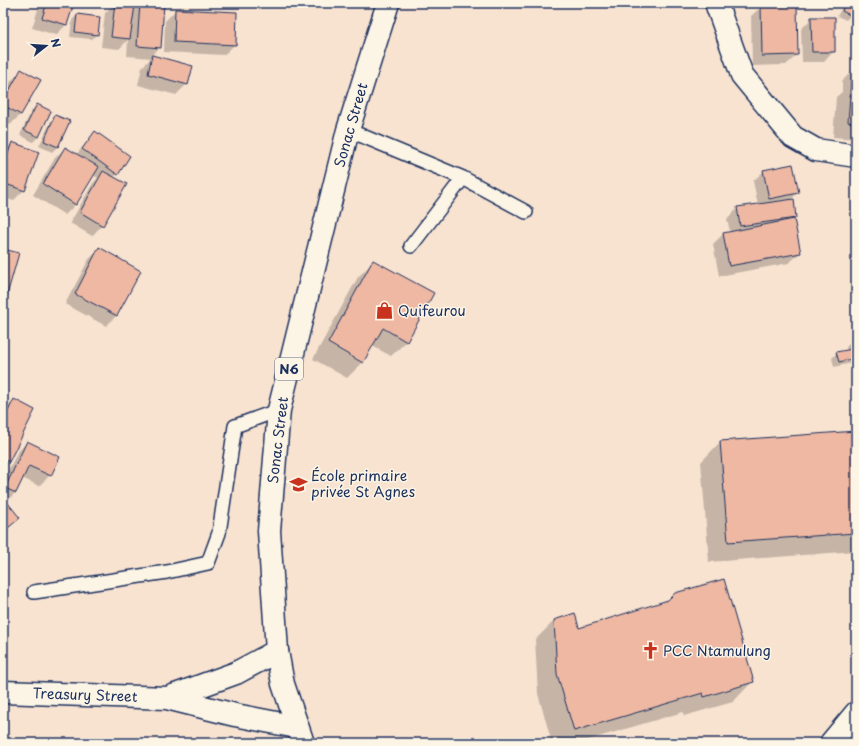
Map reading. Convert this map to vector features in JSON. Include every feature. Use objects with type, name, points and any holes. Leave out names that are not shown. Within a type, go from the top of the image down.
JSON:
[{"type":"main road","name":"Sonac Street","points":[[300,735],[283,684],[277,651],[269,531],[279,410],[348,130],[388,3]]},
{"type":"main road","points":[[716,3],[742,75],[793,137],[816,150],[856,156]]},
{"type":"main road","name":"Treasury Street","points":[[168,698],[236,673],[277,651]]},
{"type":"main road","name":"Treasury Street","points":[[3,692],[168,698],[235,715],[300,735]]},
{"type":"main road","points":[[831,743],[856,713]]},
{"type":"lane","points":[[348,130],[463,178],[526,212]]},
{"type":"lane","points":[[411,246],[463,178]]},
{"type":"lane","points":[[34,592],[167,572],[208,563],[220,533],[235,426],[279,410]]},
{"type":"building","points":[[47,3],[74,3],[67,25],[42,18]]},
{"type":"building","points":[[115,3],[135,5],[130,39],[111,37]]},
{"type":"building","points":[[140,3],[164,4],[161,48],[137,46]]},
{"type":"building","points":[[845,3],[856,4],[852,16],[842,11]]},
{"type":"building","points":[[761,5],[797,5],[798,55],[762,56]]},
{"type":"building","points":[[175,9],[237,12],[236,45],[174,42]]},
{"type":"building","points":[[77,14],[100,17],[98,35],[75,32]]},
{"type":"building","points":[[811,17],[835,17],[835,52],[812,52]]},
{"type":"building","points":[[152,55],[193,66],[188,85],[148,74]]},
{"type":"building","points":[[21,69],[41,80],[21,115],[3,105],[3,102]]},
{"type":"building","points":[[851,81],[856,81],[856,123],[848,122]]},
{"type":"building","points":[[37,104],[51,111],[39,137],[24,130]]},
{"type":"building","points":[[55,115],[70,121],[58,147],[44,141]]},
{"type":"building","points":[[3,125],[6,126],[3,140]]},
{"type":"building","points":[[95,131],[130,156],[118,175],[82,149]]},
{"type":"building","points":[[12,142],[39,152],[25,191],[3,183],[3,168]]},
{"type":"building","points":[[65,147],[99,167],[76,205],[43,184]]},
{"type":"building","points":[[793,164],[799,193],[769,199],[763,170]]},
{"type":"building","points":[[103,171],[127,184],[103,226],[80,212]]},
{"type":"building","points":[[794,199],[796,218],[740,226],[737,207]]},
{"type":"building","points":[[794,219],[801,253],[729,266],[723,233]]},
{"type":"building","points":[[99,247],[141,271],[117,316],[75,294]]},
{"type":"building","points":[[3,249],[19,253],[5,302],[3,301]]},
{"type":"building","name":"Quifeurou","points":[[373,260],[434,293],[407,342],[383,328],[363,363],[328,343]]},
{"type":"building","points":[[856,340],[856,358],[839,362],[836,352],[852,349],[851,341]]},
{"type":"building","points":[[14,399],[35,410],[9,462],[3,459],[3,421]]},
{"type":"building","points":[[856,431],[856,533],[728,542],[720,441]]},
{"type":"building","points":[[27,441],[60,457],[51,476],[29,466],[16,493],[5,488]]},
{"type":"building","points":[[3,497],[20,518],[3,532]]},
{"type":"building","name":"PCC Ntamulung","points":[[724,579],[754,682],[704,697],[703,693],[574,731],[557,674],[554,620],[575,613],[579,628],[668,600],[675,593]]},
{"type":"place","name":"Quifeurou","points":[[385,311]]},
{"type":"place","name":"École primaire privée St Agnes","points":[[298,484]]},
{"type":"place","name":"PCC Ntamulung","points":[[650,651]]}]
